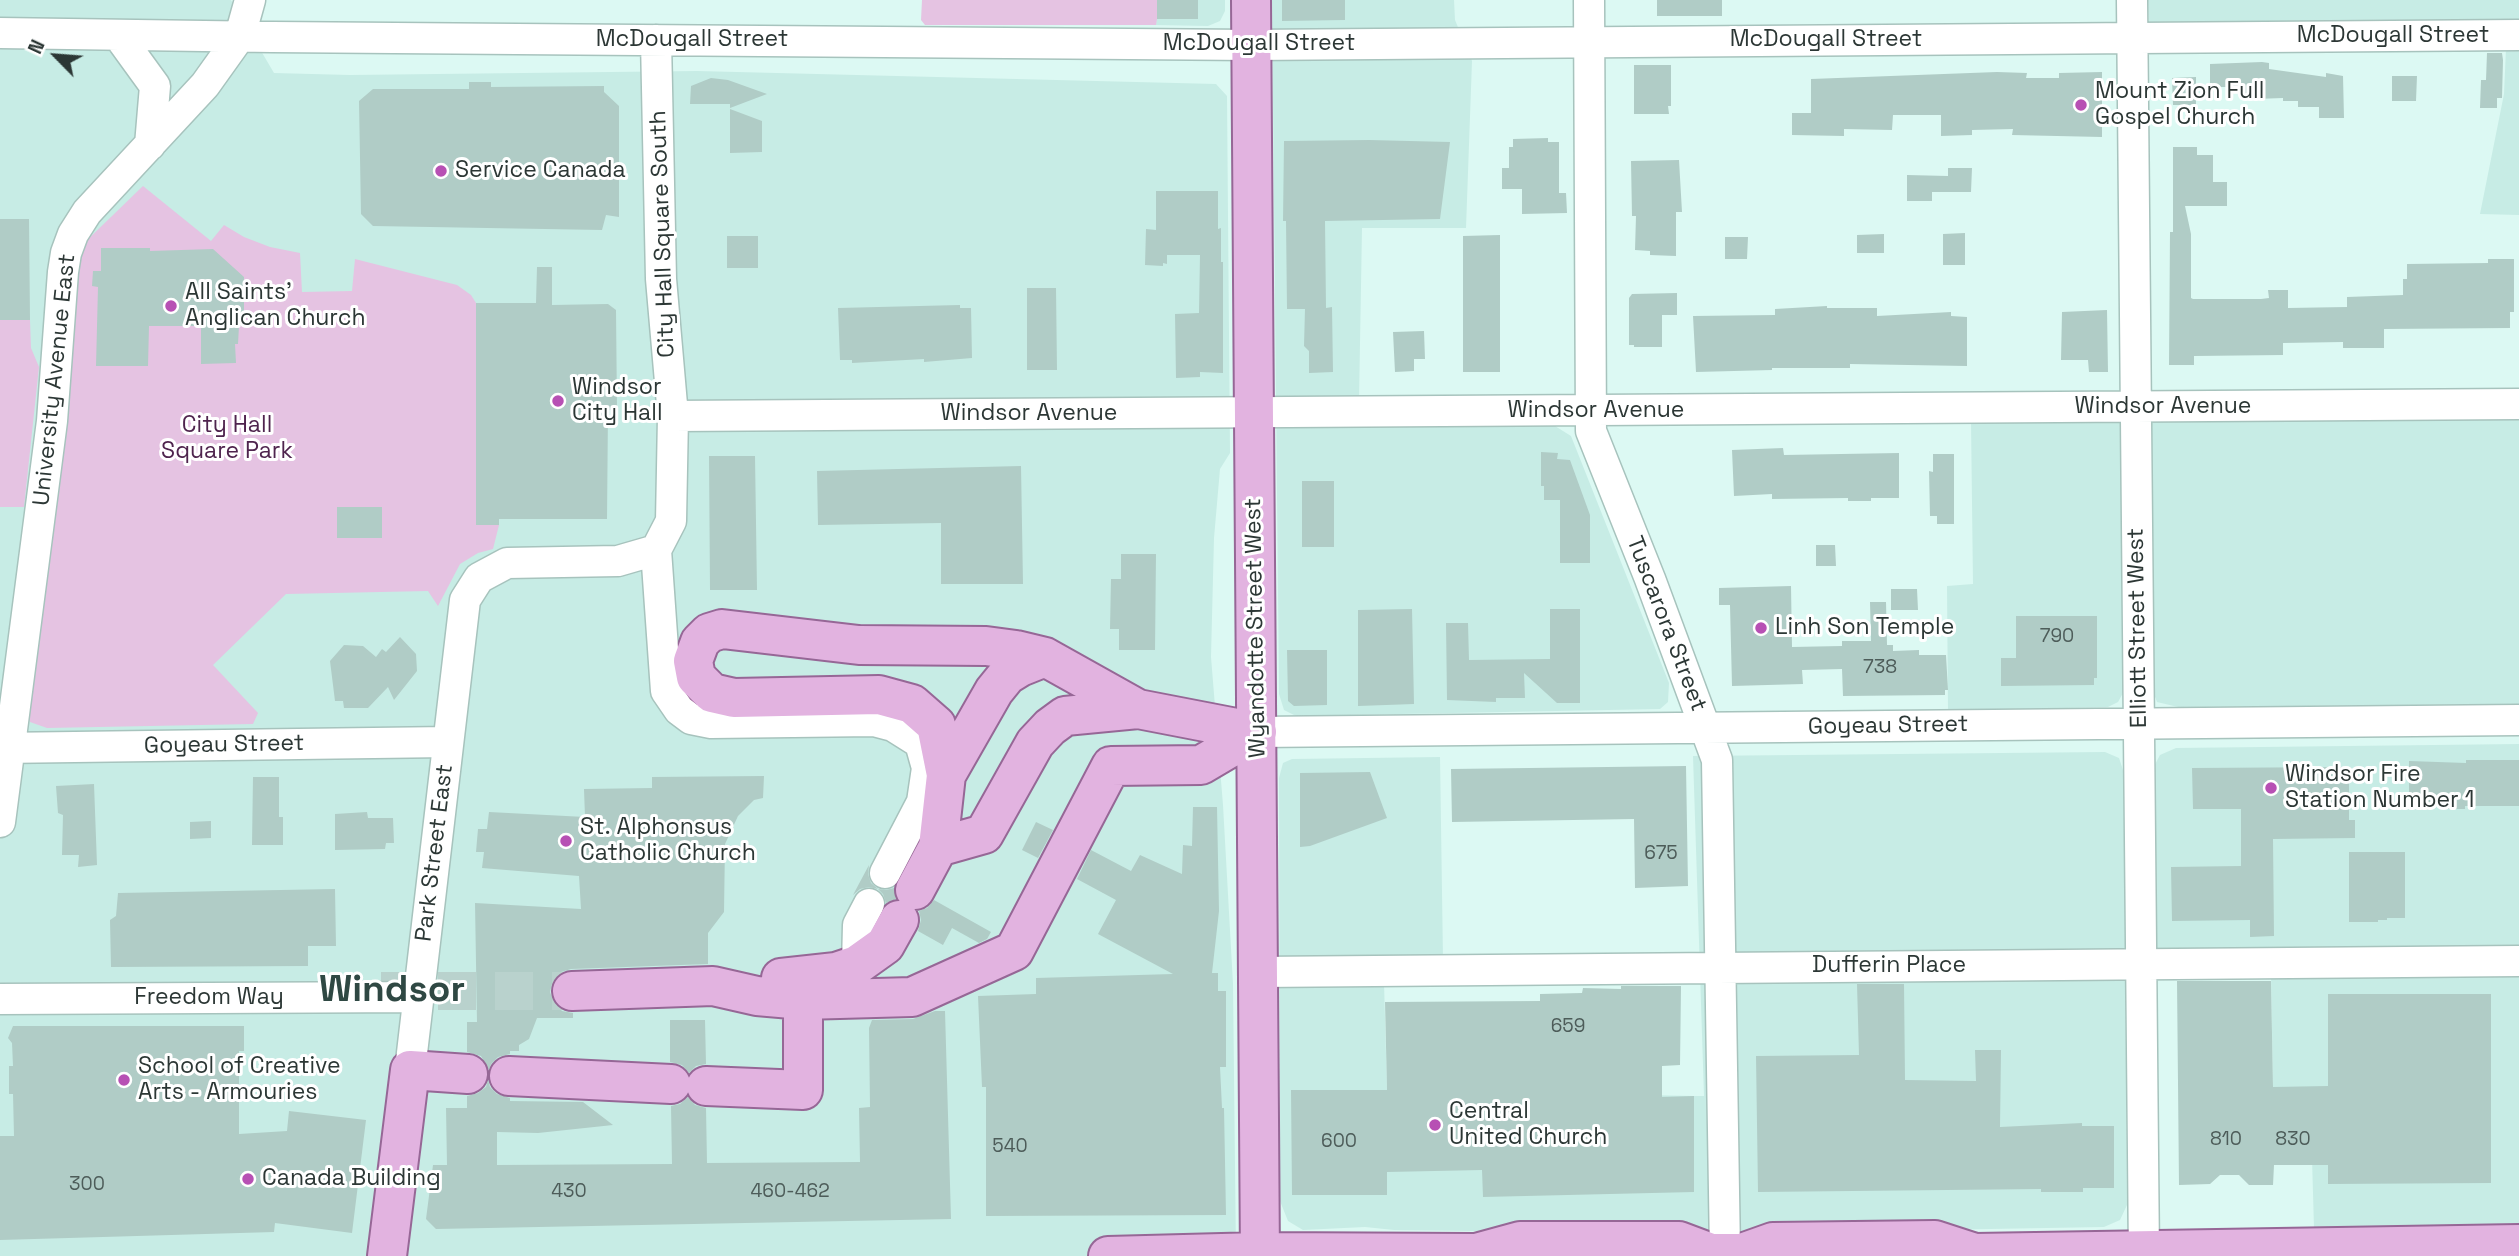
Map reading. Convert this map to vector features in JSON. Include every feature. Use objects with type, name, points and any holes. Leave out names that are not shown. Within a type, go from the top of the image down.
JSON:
[{"type":"main road","name":"Wyandotte Street West","points":[[1251,0],[1260,1254]]},
{"type":"main road","points":[[938,847],[946,775],[936,725],[912,704],[879,695],[723,696],[712,693],[696,677],[693,661],[699,642],[709,633],[722,629],[859,645],[998,647],[1045,657],[1138,709]]},
{"type":"main road","points":[[946,775],[994,691],[1007,675],[1045,657]]},
{"type":"main road","points":[[572,991],[713,986],[836,972],[858,965],[885,945],[892,897],[938,847],[984,834],[1035,743],[1065,716],[1138,709],[1257,732]]},
{"type":"main road","points":[[713,986],[757,996],[803,1000],[912,997],[1014,951],[1111,766],[1201,765],[1257,732]]},
{"type":"main road","points":[[509,1076],[803,1090],[803,1000]]},
{"type":"main road","points":[[410,1070],[468,1073]]},
{"type":"main road","name":"Park Street East","points":[[387,1256],[410,1070]]},
{"type":"main road","points":[[1108,1256],[1482,1254],[1520,1241],[1679,1241],[1726,1254],[1773,1242],[1935,1240],[1972,1255],[2519,1244]]},
{"type":"street","name":"University Avenue East","points":[[0,822],[5,748],[52,421],[66,253],[73,234],[87,212],[205,85],[240,36],[250,0]]},
{"type":"street","name":"Tuscarora Street","points":[[1589,0],[1591,431],[1650,579],[1717,760],[1726,1254]]},
{"type":"street","name":"Elliott Street West","points":[[2132,0],[2144,1252]]},
{"type":"street","name":"McDougall Street","points":[[0,33],[1251,45],[2519,35]]},
{"type":"street","points":[[118,35],[155,86],[150,145]]},
{"type":"street","name":"City Hall Square South","points":[[656,40],[661,279],[673,416],[671,521],[656,550]]},
{"type":"street","name":"Windsor Avenue","points":[[673,416],[2519,404]]},
{"type":"street","points":[[656,550],[666,691],[679,710],[691,719],[711,723],[874,722],[893,726],[919,743],[928,768],[922,802],[892,897]]},
{"type":"street","name":"Park Street East","points":[[410,1070],[465,600],[479,578],[507,563],[618,561],[656,550]]},
{"type":"street","name":"Goyeau Street","points":[[1257,732],[2519,720]]},
{"type":"street","name":"Goyeau Street","points":[[5,748],[448,742]]},
{"type":"street","name":"Dufferin Place","points":[[1260,972],[2519,961]]},
{"type":"street","name":"Freedom Way","points":[[0,999],[418,997]]},
{"type":"shaded area","points":[[0,0],[231,0],[274,73],[350,75],[697,71],[1216,84],[1227,96],[1230,453],[1220,469],[1214,538],[1211,657],[1233,984],[1236,1256],[0,1256]]},
{"type":"shaded area","points":[[1157,0],[1225,0],[1225,11],[1220,21],[1208,26],[1156,25]]},
{"type":"shaded area","points":[[1272,0],[1454,0],[1455,20],[1472,61],[1466,228],[1362,228],[1359,401],[1555,426],[1571,436],[1669,683],[1668,702],[1660,709],[1296,716],[1284,710],[1279,694]]},
{"type":"shaded area","points":[[2148,0],[2519,0],[2519,21],[2149,23]]},
{"type":"shaded area","points":[[2506,48],[2519,48],[2519,215],[2480,214],[2504,94]]},
{"type":"shaded area","points":[[2519,417],[2519,704],[2178,707],[2157,702],[2150,683],[2146,420]]},
{"type":"shaded area","points":[[1971,421],[2122,421],[2123,693],[2118,702],[2108,707],[1948,711],[1947,586],[1973,584]]},
{"type":"shaded area","points":[[2519,744],[2519,1226],[2314,1228],[2312,1158],[2273,1087],[2271,974],[2152,973],[2151,772],[2160,755],[2176,748]]},
{"type":"shaded area","points":[[2105,752],[2119,758],[2124,773],[2127,1205],[2120,1220],[2104,1227],[1820,1232],[1800,1240],[1621,1233],[1394,1230],[1365,1227],[1303,1230],[1288,1221],[1280,1201],[1279,778],[1283,763],[1292,759],[1440,757],[1443,960],[1384,982],[1387,1090],[1704,1096],[1693,756]]},
{"type":"green space","points":[[922,0],[1157,0],[1157,19],[1156,25],[925,25],[921,20]]},
{"type":"green space","name":"City Hall Square Park","points":[[143,186],[211,241],[224,225],[244,237],[270,247],[300,253],[302,292],[352,291],[355,259],[457,285],[471,295],[476,303],[476,525],[499,525],[493,549],[478,553],[460,564],[438,606],[428,591],[286,594],[213,665],[258,713],[253,724],[47,728],[30,722],[24,706],[80,247]]},
{"type":"green space","points":[[0,320],[30,320],[31,348],[39,367],[24,507],[0,507]]},
{"type":"building","points":[[1157,0],[1198,0],[1198,19],[1157,19]]},
{"type":"building","points":[[1282,0],[1345,0],[1345,20],[1282,21]]},
{"type":"building","points":[[1657,0],[1722,0],[1722,16],[1657,16]]},
{"type":"building","points":[[2487,53],[2502,53],[2502,98],[2497,98],[2497,108],[2480,108],[2481,80],[2486,80]]},
{"type":"building","points":[[2269,63],[2269,69],[2326,77],[2326,73],[2343,76],[2344,118],[2319,118],[2319,107],[2298,107],[2298,101],[2283,101],[2283,98],[2255,99],[2255,95],[2245,95],[2244,87],[2210,87],[2210,64]]},
{"type":"building","points":[[1634,65],[1671,65],[1669,114],[1634,114]]},
{"type":"building","points":[[2102,72],[2102,137],[2012,135],[2013,129],[1972,130],[1972,135],[1941,136],[1941,115],[1893,115],[1892,130],[1844,129],[1844,136],[1792,135],[1792,113],[1811,113],[1811,79],[2027,73],[2026,78],[2059,78],[2059,73]]},
{"type":"building","points":[[2392,76],[2417,76],[2416,101],[2392,101]]},
{"type":"building","points":[[2196,77],[2196,105],[2173,105],[2172,78]]},
{"type":"building","points":[[711,78],[728,80],[767,94],[730,108],[730,104],[690,104],[691,86]]},
{"type":"building","points":[[469,82],[491,82],[491,87],[604,86],[604,92],[619,106],[619,217],[606,215],[602,230],[373,226],[361,214],[359,101],[373,89],[469,89]]},
{"type":"building","points":[[730,109],[762,121],[762,152],[730,153]]},
{"type":"building","points":[[1548,138],[1548,142],[1559,142],[1559,193],[1566,193],[1567,213],[1522,214],[1522,189],[1502,189],[1502,168],[1509,168],[1509,147],[1513,147],[1513,139]]},
{"type":"building","points":[[1284,141],[1450,142],[1440,219],[1325,221],[1326,308],[1332,307],[1333,372],[1309,373],[1309,351],[1304,346],[1305,309],[1287,309],[1286,221],[1283,221]]},
{"type":"building","points":[[2173,147],[2197,147],[2197,155],[2213,155],[2213,182],[2227,182],[2227,206],[2185,206],[2191,234],[2191,298],[2261,299],[2269,298],[2268,290],[2288,290],[2288,308],[2347,307],[2347,297],[2403,295],[2407,264],[2488,263],[2488,259],[2514,259],[2514,312],[2510,312],[2510,328],[2384,329],[2384,348],[2343,348],[2343,342],[2283,343],[2283,355],[2194,356],[2194,365],[2169,365]]},
{"type":"building","points":[[1679,160],[1682,212],[1676,212],[1676,256],[1650,255],[1650,251],[1635,250],[1636,216],[1632,216],[1631,161]]},
{"type":"building","points":[[1948,168],[1972,168],[1971,192],[1932,192],[1932,201],[1907,201],[1907,175],[1948,176]]},
{"type":"building","points":[[1156,191],[1218,191],[1218,229],[1221,228],[1223,262],[1223,373],[1200,372],[1200,377],[1176,378],[1175,314],[1199,313],[1200,255],[1167,255],[1167,264],[1163,263],[1163,266],[1145,265],[1146,229],[1156,230]]},
{"type":"building","points":[[0,219],[29,219],[30,320],[0,320]]},
{"type":"building","points":[[1965,233],[1965,265],[1943,265],[1943,234]]},
{"type":"building","points":[[1884,234],[1884,253],[1857,253],[1857,235]]},
{"type":"building","points":[[1500,235],[1500,372],[1463,372],[1463,236]]},
{"type":"building","points":[[727,236],[758,236],[758,268],[727,268]]},
{"type":"building","points":[[1725,237],[1748,237],[1747,259],[1725,259]]},
{"type":"building","name":"All Saints' Anglican Church","points":[[101,248],[150,248],[150,251],[213,249],[244,277],[244,326],[239,326],[238,344],[235,344],[236,363],[201,364],[201,326],[149,326],[148,366],[96,366],[98,287],[92,286],[93,271],[101,271]]},
{"type":"building","name":"Windsor City Hall","points":[[537,267],[552,267],[552,305],[608,304],[616,310],[617,410],[608,410],[607,519],[499,519],[499,525],[476,525],[476,303],[536,303]]},
{"type":"building","points":[[1027,288],[1056,288],[1057,370],[1027,370]]},
{"type":"building","points":[[1677,293],[1677,315],[1662,315],[1662,347],[1629,345],[1629,298],[1632,294]]},
{"type":"building","points":[[960,305],[960,308],[971,308],[972,358],[924,362],[924,359],[852,363],[852,360],[840,360],[838,308]]},
{"type":"building","points":[[1827,306],[1877,308],[1877,316],[1951,312],[1951,316],[1967,317],[1967,366],[1850,364],[1850,368],[1696,372],[1693,316],[1775,315],[1775,309]]},
{"type":"building","points":[[2107,310],[2108,372],[2089,372],[2088,360],[2061,360],[2062,312]]},
{"type":"building","points":[[1424,331],[1425,359],[1414,359],[1414,371],[1395,372],[1393,332]]},
{"type":"building","points":[[1783,448],[1784,455],[1899,453],[1899,498],[1848,501],[1848,498],[1772,499],[1772,494],[1734,496],[1732,450]]},
{"type":"building","points":[[1541,452],[1558,453],[1557,459],[1570,460],[1590,515],[1590,563],[1560,563],[1560,500],[1544,500],[1544,486],[1541,486]]},
{"type":"building","points":[[1933,454],[1954,454],[1954,524],[1937,524],[1937,516],[1930,516],[1929,471],[1933,472]]},
{"type":"building","points":[[709,456],[755,456],[757,590],[710,590]]},
{"type":"building","points":[[1021,466],[1023,584],[941,584],[941,523],[818,525],[817,471]]},
{"type":"building","points":[[1302,481],[1334,481],[1334,547],[1302,547]]},
{"type":"building","points":[[337,507],[382,507],[382,538],[337,538]]},
{"type":"building","points":[[1816,545],[1835,545],[1836,566],[1816,566]]},
{"type":"building","points":[[1121,554],[1156,554],[1155,650],[1119,650],[1119,629],[1110,629],[1111,579],[1121,579]]},
{"type":"building","points":[[1791,586],[1792,647],[1842,646],[1842,641],[1871,641],[1870,602],[1886,602],[1887,645],[1893,645],[1893,651],[1919,650],[1919,655],[1946,655],[1948,690],[1945,690],[1945,695],[1843,696],[1842,669],[1802,670],[1803,684],[1732,686],[1730,605],[1719,605],[1719,588]]},
{"type":"building","points":[[1891,589],[1917,589],[1918,610],[1891,610]]},
{"type":"building","points":[[1412,609],[1414,704],[1358,706],[1358,610]]},
{"type":"building","points":[[1550,609],[1580,609],[1580,703],[1557,703],[1524,673],[1525,698],[1496,698],[1496,702],[1447,700],[1446,623],[1468,623],[1469,660],[1550,659]]},
{"type":"building","points":[[2016,616],[2097,616],[2097,678],[2094,678],[2094,685],[2001,686],[2001,658],[2016,658]]},
{"type":"building","points":[[400,637],[416,654],[417,671],[394,700],[388,687],[368,708],[344,708],[343,701],[335,701],[330,661],[344,645],[363,646],[376,657],[382,649],[386,652]]},
{"type":"building","points":[[1287,650],[1327,650],[1327,705],[1294,706],[1288,701]]},
{"type":"building","points":[[2466,760],[2519,760],[2519,806],[2441,809],[2441,806],[2409,806],[2409,761],[2466,763]]},
{"type":"building","points":[[1686,766],[1688,886],[1635,888],[1634,819],[1452,822],[1451,769]]},
{"type":"building","points":[[2349,767],[2349,820],[2355,820],[2355,838],[2273,839],[2274,936],[2250,937],[2250,920],[2172,921],[2171,867],[2241,866],[2241,809],[2193,809],[2192,768]]},
{"type":"building","points":[[1370,772],[1387,818],[1310,846],[1300,847],[1300,773]]},
{"type":"building","points":[[764,776],[763,798],[754,800],[738,816],[725,844],[724,912],[708,933],[708,964],[571,969],[561,972],[553,980],[550,992],[554,1003],[562,1011],[573,1013],[573,1018],[537,1018],[529,1039],[519,1045],[519,1051],[510,1051],[510,1054],[498,1057],[489,1070],[481,1056],[467,1052],[467,1022],[477,1022],[475,903],[581,909],[579,876],[482,868],[484,852],[476,852],[478,829],[487,829],[489,812],[585,817],[584,789],[652,788],[652,777]]},
{"type":"building","points":[[253,777],[279,777],[279,817],[283,817],[283,845],[252,845]]},
{"type":"building","points":[[94,784],[97,865],[78,867],[79,855],[62,855],[63,815],[58,813],[56,786]]},
{"type":"building","points":[[1193,807],[1217,807],[1219,911],[1212,973],[1218,973],[1218,991],[1226,991],[1226,1067],[1220,1067],[1224,1108],[1226,1215],[986,1216],[986,1087],[982,1087],[978,996],[1036,994],[1036,978],[1173,974],[1098,934],[1116,900],[1077,879],[1091,850],[1131,871],[1140,855],[1182,874],[1183,845],[1192,846]]},
{"type":"building","points":[[367,812],[368,818],[393,818],[394,843],[386,843],[385,849],[335,850],[335,814]]},
{"type":"building","points":[[211,821],[211,838],[190,839],[190,822]]},
{"type":"building","points":[[1036,822],[1053,830],[1038,858],[1022,850]]},
{"type":"building","points":[[2349,852],[2405,852],[2405,918],[2349,922]]},
{"type":"building","points":[[869,865],[871,883],[878,889],[860,889],[853,895]]},
{"type":"building","points":[[894,888],[896,899],[886,903],[878,889]]},
{"type":"building","points":[[335,889],[336,946],[308,946],[308,966],[111,967],[110,920],[116,916],[118,893]]},
{"type":"building","points":[[934,900],[991,932],[987,939],[979,943],[952,928],[943,945],[918,931],[921,920],[919,911],[927,908]]},
{"type":"building","points":[[2177,981],[2271,981],[2273,1087],[2328,1086],[2328,994],[2491,994],[2491,1183],[2328,1184],[2328,1165],[2274,1165],[2273,1185],[2249,1185],[2239,1175],[2220,1175],[2210,1184],[2179,1185]]},
{"type":"building","points":[[1857,984],[1904,984],[1905,1080],[1976,1081],[1975,1050],[2001,1050],[2000,1127],[2082,1123],[2082,1126],[2114,1126],[2114,1188],[2083,1188],[2083,1192],[2041,1192],[2041,1189],[1758,1192],[1756,1056],[1859,1055]]},
{"type":"building","points":[[1621,986],[1681,986],[1680,1065],[1662,1066],[1662,1097],[1694,1096],[1694,1192],[1483,1197],[1482,1170],[1387,1172],[1387,1195],[1292,1195],[1291,1090],[1387,1090],[1385,1002],[1540,1001],[1540,994],[1582,993],[1583,988],[1621,989]]},
{"type":"building","points":[[935,1011],[945,1011],[951,1219],[436,1229],[426,1219],[433,1165],[447,1165],[446,1108],[467,1108],[467,1096],[486,1087],[488,1080],[490,1087],[497,1094],[510,1098],[510,1101],[583,1102],[613,1125],[538,1133],[497,1132],[497,1165],[672,1164],[671,1106],[680,1104],[688,1097],[695,1105],[706,1108],[707,1163],[860,1162],[859,1108],[870,1107],[869,1028],[872,1020],[913,1019]]},
{"type":"building","points":[[670,1020],[705,1020],[706,1064],[696,1066],[689,1073],[682,1065],[670,1062]]},
{"type":"building","points":[[13,1026],[244,1026],[244,1051],[239,1051],[239,1134],[287,1131],[289,1111],[366,1120],[352,1233],[275,1223],[274,1232],[0,1240],[0,1136],[14,1136],[13,1094],[9,1094],[9,1066],[13,1066],[12,1043],[8,1038]]},
{"type":"tunnel","points":[[381,991],[572,991]]},
{"type":"place","name":"Mount Zion Full Gospel Church","points":[[2081,105]]},
{"type":"place","name":"Service Canada","points":[[441,171]]},
{"type":"place","name":"All Saints' Anglican Church","points":[[171,306]]},
{"type":"place","name":"Windsor City Hall","points":[[558,401]]},
{"type":"place","name":"Linh Son Temple","points":[[1761,628]]},
{"type":"place","name":"Windsor Fire Station Number 1","points":[[2271,788]]},
{"type":"place","name":"St. Alphonsus Catholic Church","points":[[566,841]]},
{"type":"place","name":"School of Creative Arts - Armouries","points":[[124,1080]]},
{"type":"place","name":"Central United Church","points":[[1435,1125]]},
{"type":"place","name":"Canada Building","points":[[248,1179]]},
{"type":"district","name":"Windsor","points":[[392,991]]}]
